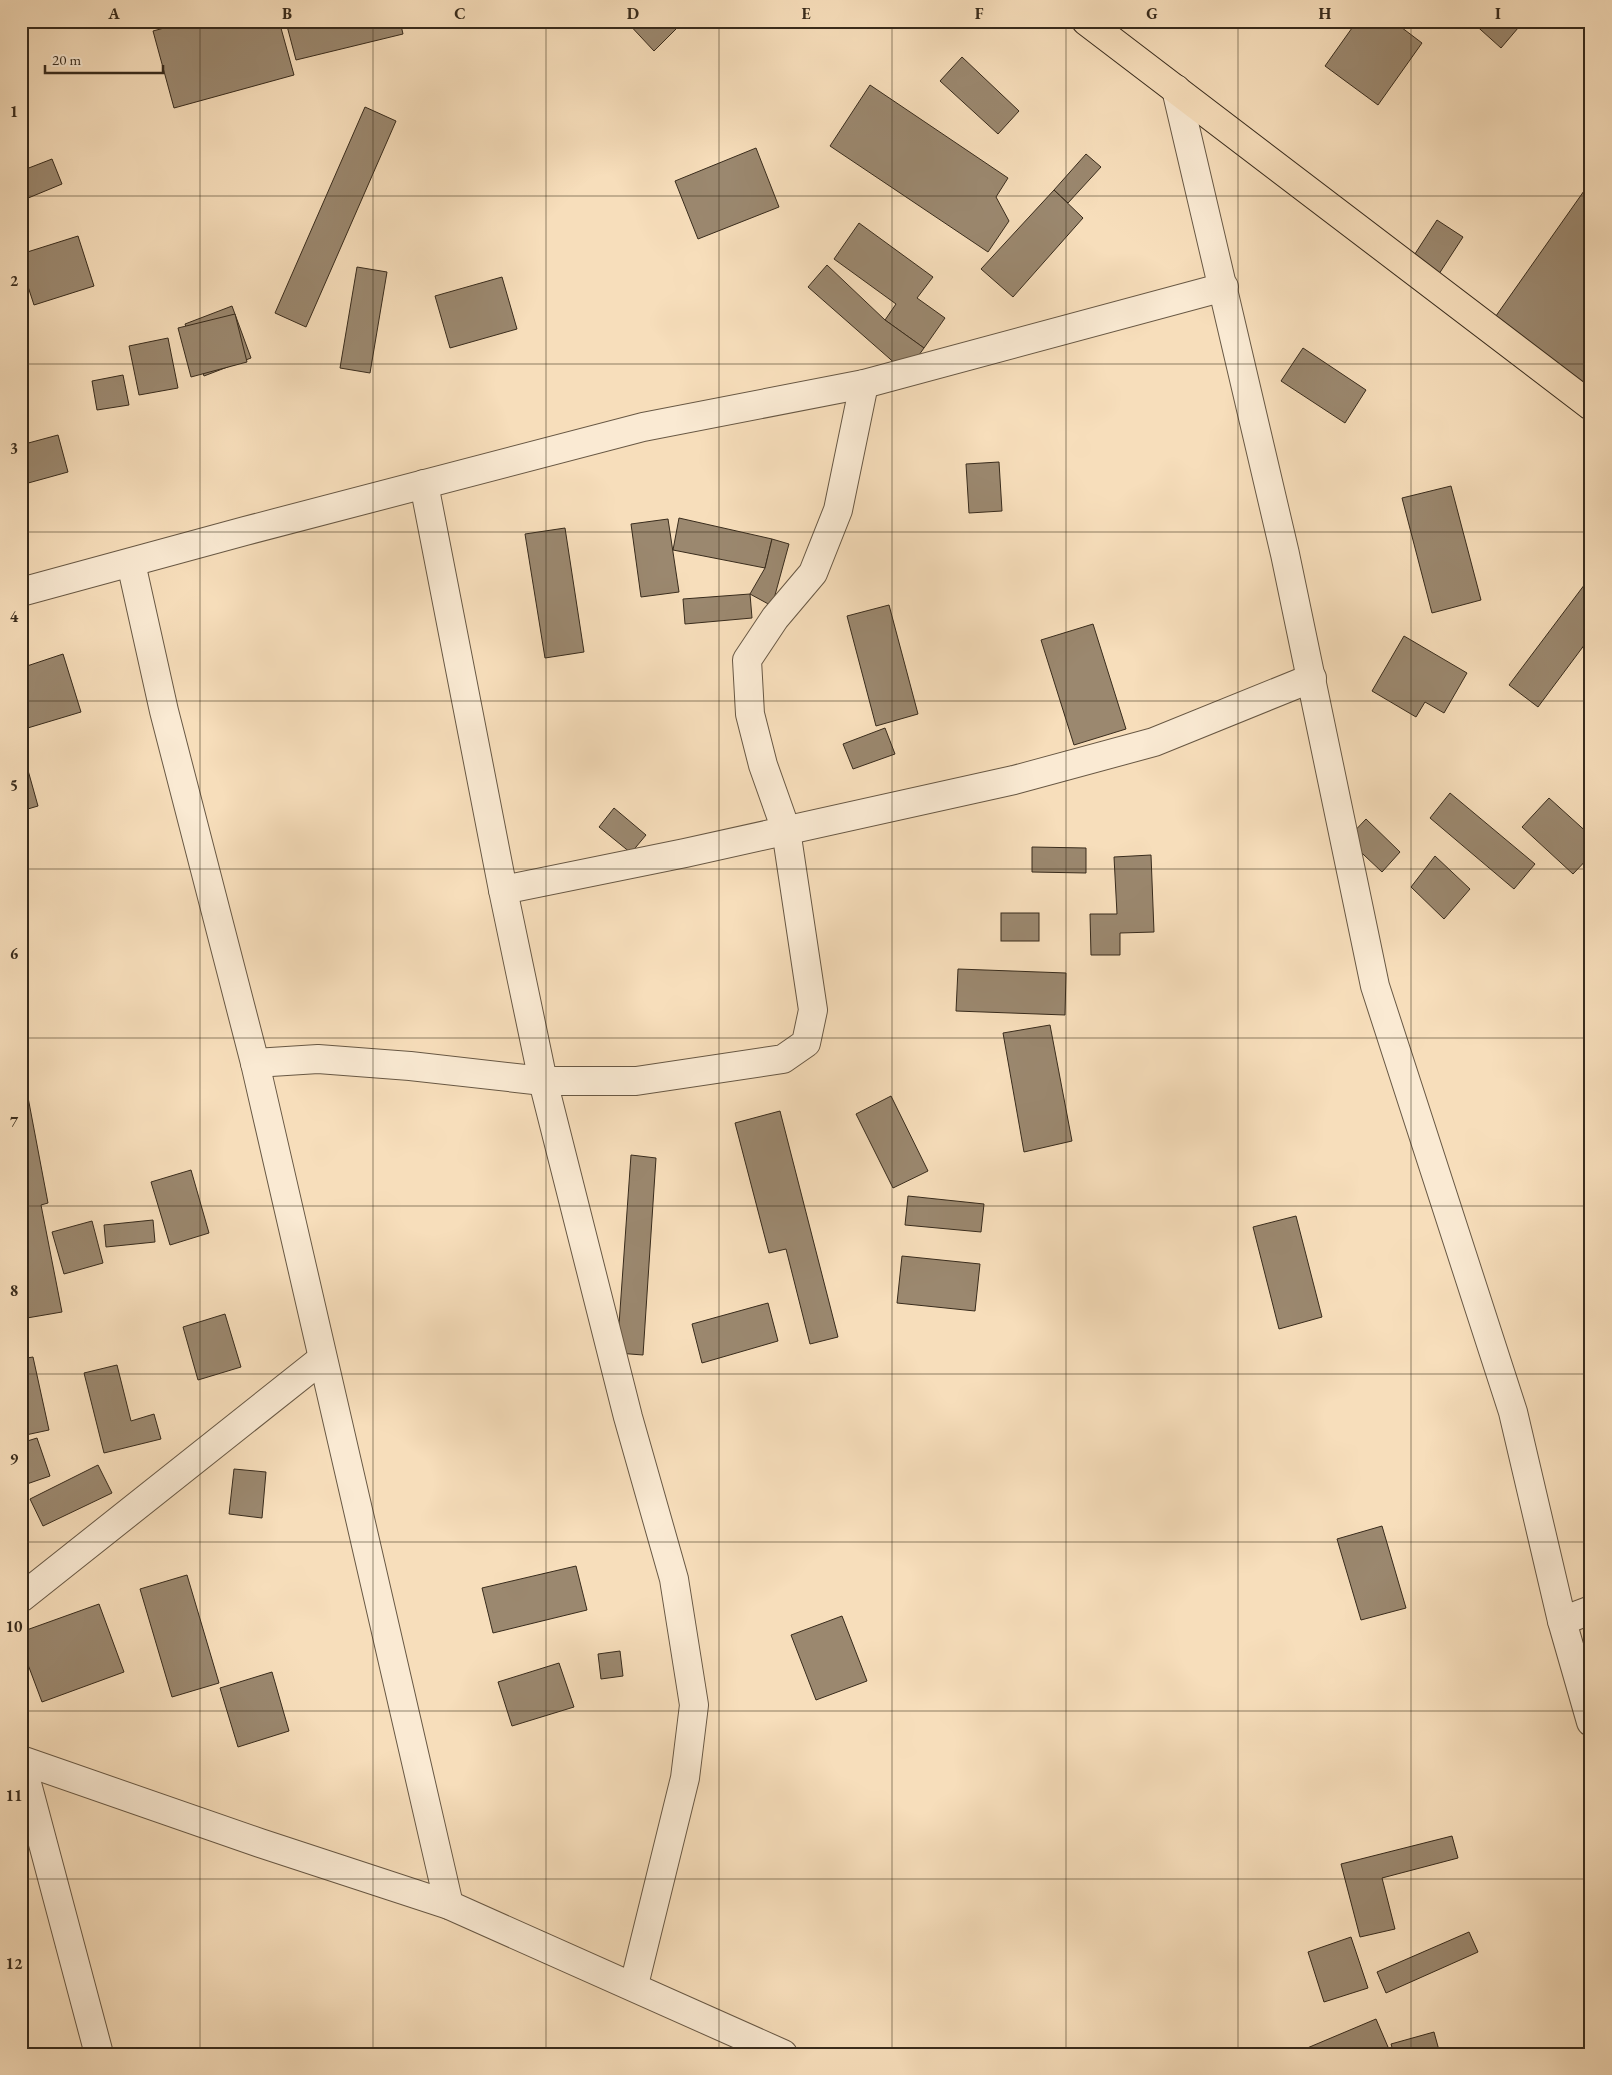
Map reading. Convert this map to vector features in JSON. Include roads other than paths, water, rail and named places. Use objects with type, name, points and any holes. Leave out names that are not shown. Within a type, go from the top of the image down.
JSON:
[{"type":"main road","points":[[1086,21],[1591,406]]},
{"type":"street","points":[[1176,89],[1224,287],[1312,678],[1375,986],[1514,1412],[1562,1621],[1591,1722]]},
{"type":"street","points":[[21,592],[643,427],[864,384],[1224,287]]},
{"type":"street","points":[[255,1063],[318,1059],[410,1066],[543,1081],[646,1079],[783,1059],[806,1043],[813,1010],[786,830],[763,765],[750,714],[747,660],[775,618],[813,573],[838,510],[864,384]]},
{"type":"street","points":[[424,484],[503,890],[543,1081],[628,1417],[674,1579],[694,1705],[685,1778],[634,1985]]},
{"type":"street","points":[[131,564],[164,711],[255,1063],[449,1905]]},
{"type":"street","points":[[503,890],[685,853],[1014,780],[1154,742],[1312,678]]},
{"type":"street","points":[[21,1598],[322,1358]]},
{"type":"street","points":[[1562,1621],[1591,1610]]},
{"type":"street","points":[[21,1760],[260,1843],[449,1905],[634,1985],[783,2054]]},
{"type":"street","points":[[21,1760],[99,2054]]}]
